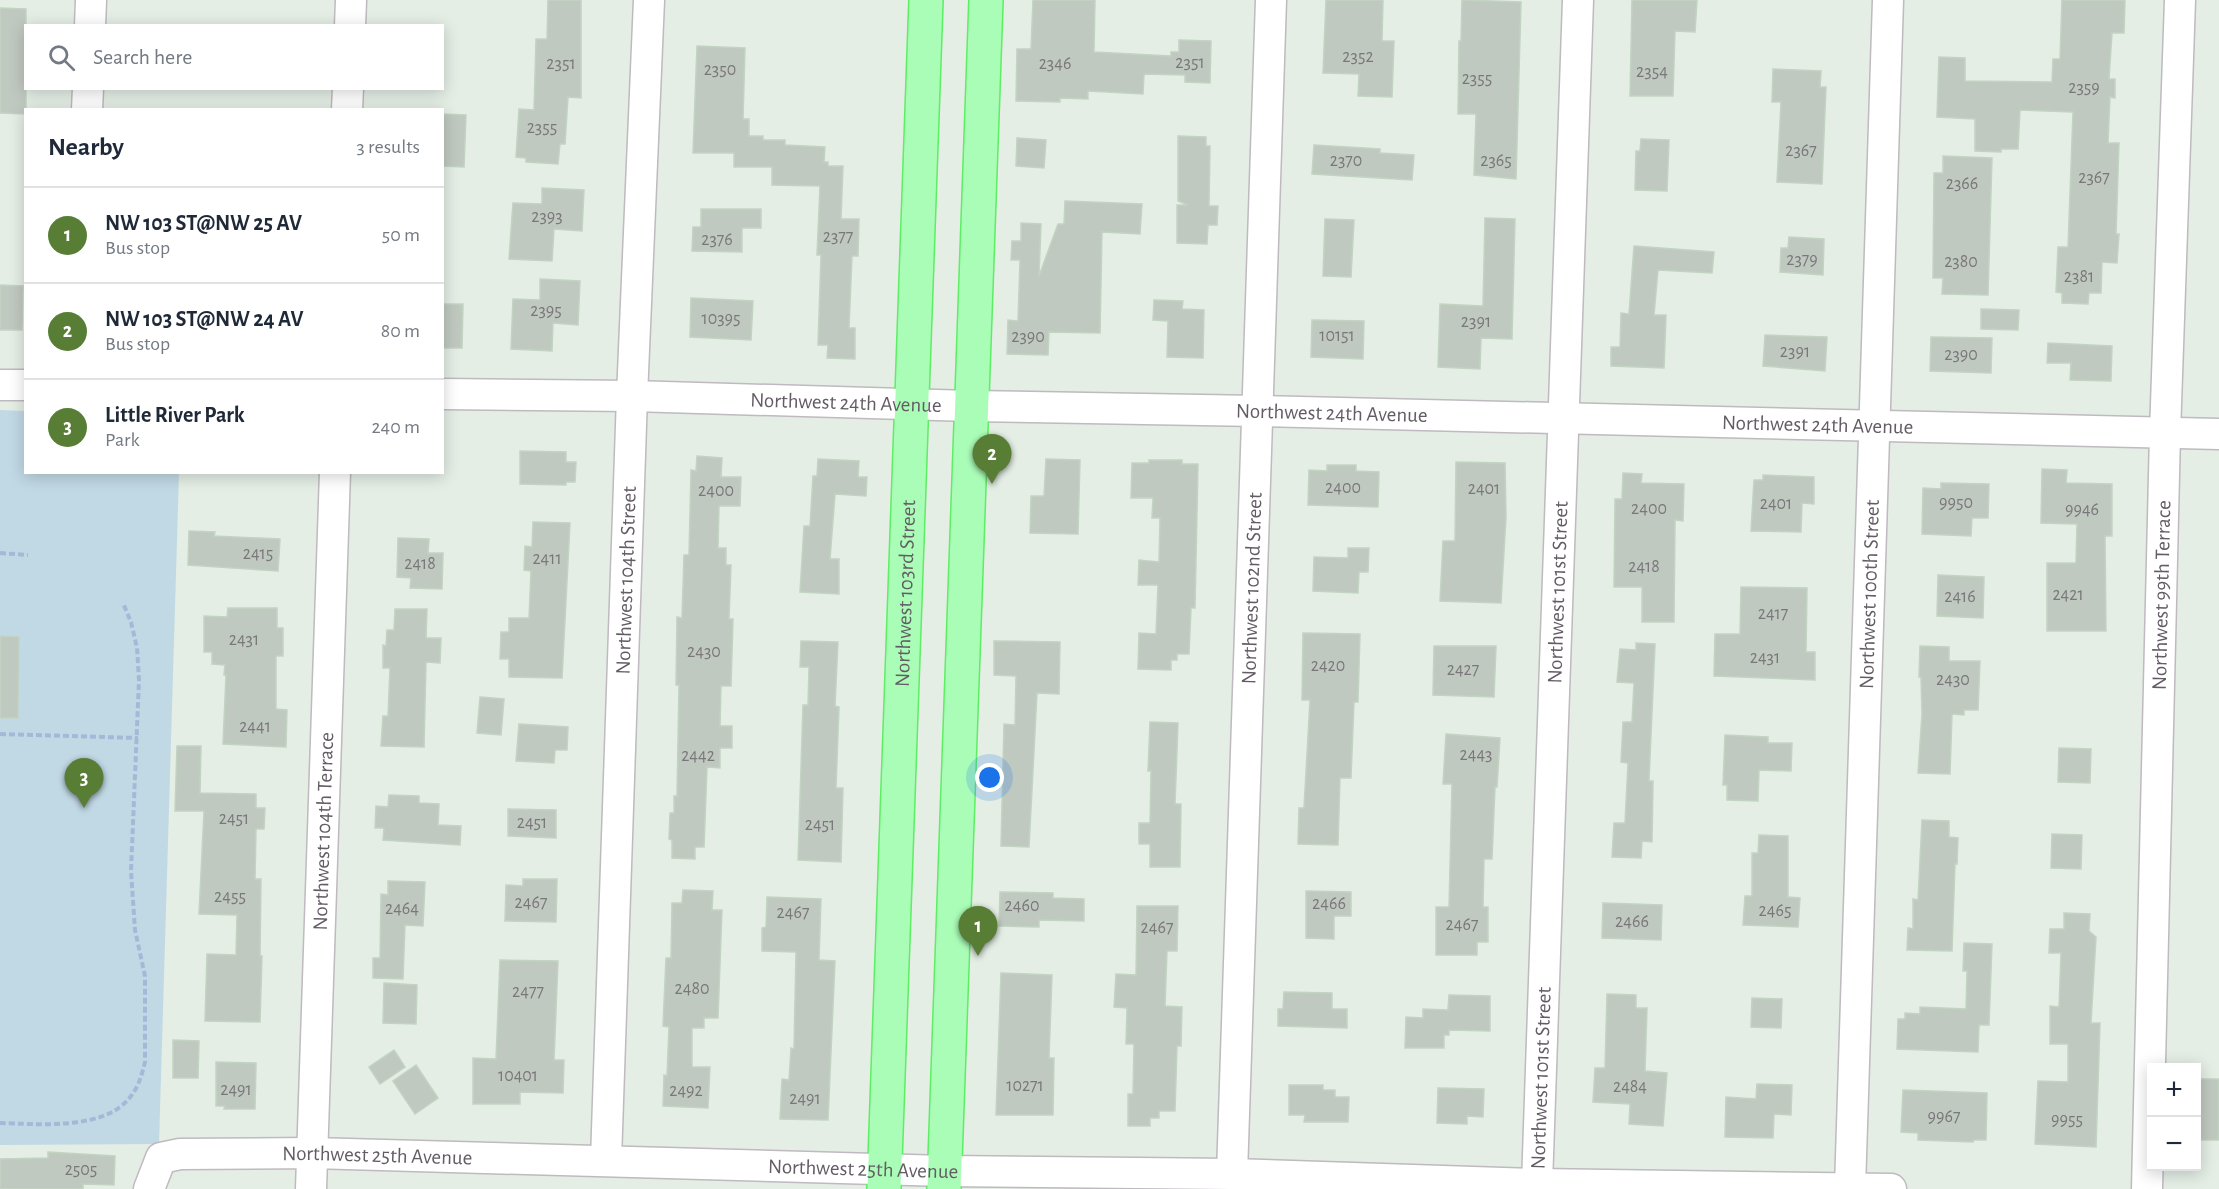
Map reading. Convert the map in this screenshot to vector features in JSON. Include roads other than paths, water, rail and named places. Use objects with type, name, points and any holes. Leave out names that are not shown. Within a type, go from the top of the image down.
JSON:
[{"type":"main road","name":"Northwest 103rd Street","points":[[884,1179],[926,0]]},
{"type":"main road","points":[[944,1180],[986,0]]},
{"type":"street","points":[[90,24],[91,0]]},
{"type":"street","points":[[350,24],[351,0]]},
{"type":"street","name":"Northwest 104th Street","points":[[606,1160],[632,396],[649,0]]},
{"type":"street","name":"Northwest 102nd Street","points":[[1232,1174],[1271,0]]},
{"type":"street","name":"Northwest 101st Street","points":[[1537,1184],[1578,0]]},
{"type":"street","name":"Northwest 100th Street","points":[[1850,1188],[1888,0]]},
{"type":"street","name":"Northwest 99th Terrace","points":[[2147,1189],[2165,433],[2180,0]]},
{"type":"street","points":[[87,108],[88,90]]},
{"type":"street","points":[[347,108],[348,90]]},
{"type":"street","points":[[0,385],[24,385]]},
{"type":"street","name":"Northwest 24th Avenue","points":[[444,394],[632,396],[970,406],[2219,434]]},
{"type":"street","name":"Northwest 104th Terrace","points":[[311,1189],[335,474]]},
{"type":"street","name":"Northwest 25th Avenue","points":[[149,1189],[162,1158],[180,1154],[312,1153],[606,1160],[884,1179],[944,1180],[1232,1174],[1537,1184],[1891,1189]]},
{"type":"place","name":"NW 103 ST@NW 24 AV","points":[[992,484]]},
{"type":"place","name":"Little River Park","points":[[84,808]]},
{"type":"place","name":"NW 103 ST@NW 25 AV","points":[[978,956]]}]
